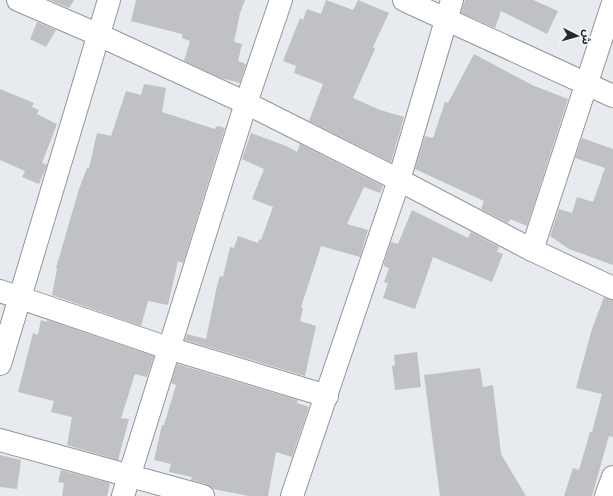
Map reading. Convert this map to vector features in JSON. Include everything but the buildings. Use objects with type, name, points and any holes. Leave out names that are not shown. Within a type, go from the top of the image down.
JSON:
[{"type":"street","points":[[18,0],[99,35],[246,103],[399,180],[532,250],[613,288]]},
{"type":"street","points":[[0,364],[10,295],[99,35],[109,0]]},
{"type":"street","points":[[123,496],[168,348],[246,103],[281,0]]},
{"type":"street","points":[[404,0],[449,10],[613,96]]},
{"type":"street","points":[[532,250],[613,3]]},
{"type":"street","points":[[292,496],[399,180],[449,10]]},
{"type":"street","points":[[10,295],[168,348],[327,396]]},
{"type":"street","points":[[0,440],[203,496]]},
{"type":"street","points":[[606,496],[613,477]]}]
